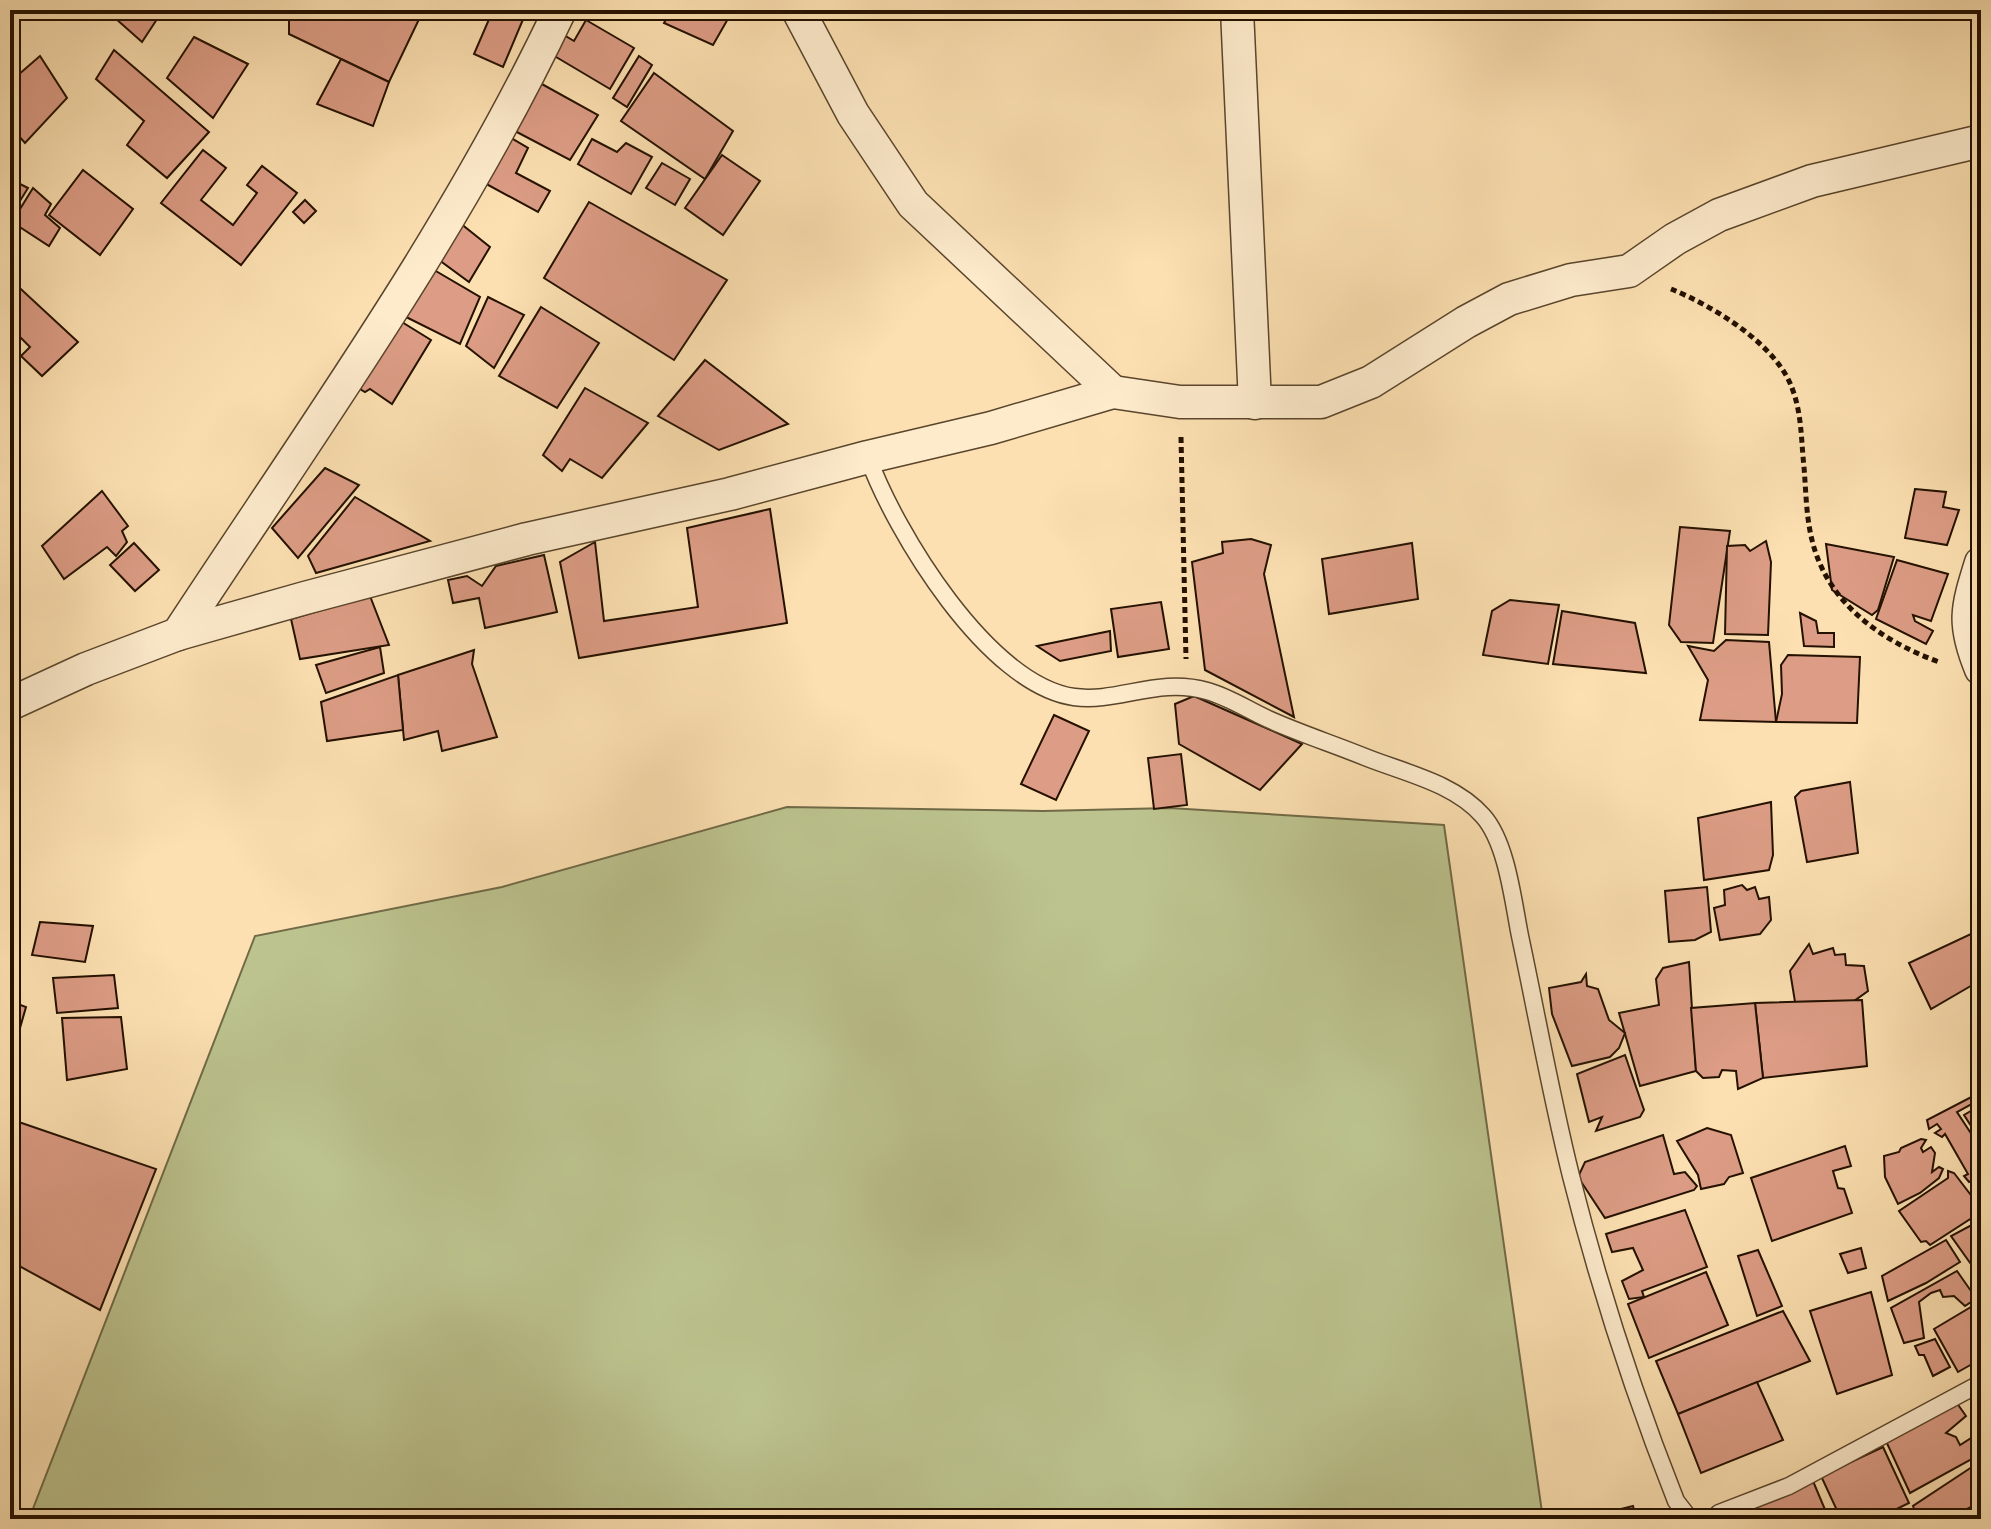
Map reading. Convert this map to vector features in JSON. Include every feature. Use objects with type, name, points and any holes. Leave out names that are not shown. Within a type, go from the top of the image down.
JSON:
[{"type":"street","points":[[178,634],[446,223],[532,68],[560,10]]},
{"type":"street","points":[[798,10],[853,114],[913,204],[1113,392]]},
{"type":"street","points":[[1237,10],[1255,403]]},
{"type":"street","points":[[10,704],[86,669],[178,634],[527,539],[730,494],[991,428],[1113,392],[1180,402],[1321,402],[1371,382],[1466,322],[1509,299],[1571,280],[1629,271],[1675,239],[1719,215],[1767,196],[1812,181],[1981,141]]},
{"type":"street","points":[[1967,668],[1971,641],[1968,601],[1981,563]]},
{"type":"lane","points":[[868,457],[895,520],[928,569],[998,657],[1029,679],[1075,697],[1166,686],[1206,691],[1266,718],[1451,789],[1486,819],[1499,844],[1509,881],[1571,1179],[1616,1337],[1676,1501],[1690,1519]]},
{"type":"lane","points":[[1713,1519],[1719,1513],[1789,1486],[1981,1383]]},
{"type":"path","points":[[1629,271],[1677,292],[1734,323],[1778,363],[1792,386],[1801,420],[1811,539],[1832,590],[1878,632],[1910,651],[1967,668]]},
{"type":"path","points":[[1180,402],[1186,688]]},
{"type":"green space","points":[[787,807],[1043,811],[1170,808],[1444,825],[1543,1519],[29,1519],[255,936],[502,887]]},
{"type":"building","points":[[106,10],[163,10],[142,42]]},
{"type":"building","points":[[289,10],[446,10],[422,13],[389,82],[289,34]]},
{"type":"building","points":[[493,10],[527,10],[503,67],[474,54]]},
{"type":"building","points":[[671,10],[733,10],[713,45],[664,23]]},
{"type":"building","points":[[586,20],[634,48],[610,89],[551,54],[562,34],[574,41]]},
{"type":"building","points":[[194,37],[248,64],[213,118],[167,78]]},
{"type":"building","points":[[114,50],[209,132],[167,178],[127,145],[144,121],[96,79]]},
{"type":"building","points":[[40,56],[67,98],[25,143],[10,126],[10,82]]},
{"type":"building","points":[[639,56],[652,65],[627,107],[613,98]]},
{"type":"building","points":[[341,59],[389,82],[373,126],[317,104]]},
{"type":"building","points":[[654,73],[733,131],[705,179],[621,121]]},
{"type":"building","points":[[540,83],[598,115],[570,160],[513,130]]},
{"type":"building","points":[[506,135],[528,148],[516,173],[550,191],[538,212],[479,180]]},
{"type":"building","points":[[592,139],[617,152],[626,143],[652,157],[631,194],[578,164]]},
{"type":"building","points":[[203,150],[226,168],[201,200],[233,225],[257,193],[247,185],[262,166],[297,193],[241,265],[161,203]]},
{"type":"building","points":[[722,155],[760,181],[723,235],[685,208]]},
{"type":"building","points":[[662,163],[690,179],[675,205],[646,188]]},
{"type":"building","points":[[83,170],[133,209],[100,255],[49,215]]},
{"type":"building","points":[[10,179],[28,188],[10,217]]},
{"type":"building","points":[[33,188],[51,204],[45,215],[60,228],[49,246],[12,222]]},
{"type":"building","points":[[305,200],[316,211],[304,223],[293,212]]},
{"type":"building","points":[[589,202],[727,280],[674,360],[544,278]]},
{"type":"building","points":[[460,223],[490,247],[469,282],[435,257]]},
{"type":"building","points":[[429,267],[480,297],[460,344],[402,315]]},
{"type":"building","points":[[10,279],[78,342],[42,376],[21,356],[30,347],[10,327]]},
{"type":"building","points":[[488,297],[524,315],[494,368],[466,346]]},
{"type":"building","points":[[541,307],[599,343],[557,408],[499,376]]},
{"type":"building","points":[[397,319],[431,340],[392,404],[370,389],[365,392],[355,386]]},
{"type":"building","points":[[705,360],[788,424],[719,450],[658,416]]},
{"type":"building","points":[[585,388],[648,423],[602,478],[570,459],[562,471],[543,455]]},
{"type":"building","points":[[325,468],[359,485],[298,558],[272,528]]},
{"type":"building","points":[[1915,489],[1946,492],[1943,507],[1959,510],[1947,545],[1905,538]]},
{"type":"building","points":[[102,491],[128,526],[122,531],[127,542],[116,556],[107,547],[64,579],[42,546]]},
{"type":"building","points":[[355,497],[430,541],[316,573],[308,556]]},
{"type":"building","points":[[770,509],[787,623],[579,658],[560,562],[595,542],[604,621],[698,607],[687,528]]},
{"type":"building","points":[[1680,527],[1730,531],[1713,643],[1681,642],[1669,625]]},
{"type":"building","points":[[1251,539],[1271,545],[1264,574],[1294,717],[1205,670],[1192,562],[1223,553],[1222,542]]},
{"type":"building","points":[[1766,541],[1771,562],[1768,635],[1725,634],[1727,546],[1745,545],[1750,551]]},
{"type":"building","points":[[134,543],[159,570],[135,591],[110,565]]},
{"type":"building","points":[[1412,543],[1418,599],[1329,614],[1322,559]]},
{"type":"building","points":[[1826,544],[1894,557],[1878,610],[1872,615],[1832,590]]},
{"type":"building","points":[[544,555],[557,612],[485,628],[479,598],[453,603],[448,580],[467,576],[482,586],[496,566]]},
{"type":"building","points":[[1897,560],[1948,574],[1931,621],[1913,615],[1915,621],[1933,631],[1926,644],[1876,619]]},
{"type":"building","points":[[370,596],[389,645],[300,659],[291,619]]},
{"type":"building","points":[[1510,600],[1559,605],[1548,664],[1483,655],[1492,611]]},
{"type":"building","points":[[1161,602],[1169,649],[1118,657],[1111,609]]},
{"type":"building","points":[[1562,611],[1635,623],[1646,673],[1553,664]]},
{"type":"building","points":[[1800,613],[1816,621],[1818,633],[1834,633],[1834,647],[1804,646]]},
{"type":"building","points":[[1110,631],[1111,651],[1060,661],[1037,646]]},
{"type":"building","points":[[1726,640],[1769,642],[1776,722],[1700,720],[1708,680],[1688,646],[1714,651]]},
{"type":"building","points":[[380,647],[384,673],[326,693],[316,665]]},
{"type":"building","points":[[474,650],[472,664],[497,737],[442,751],[438,731],[404,740],[398,675]]},
{"type":"building","points":[[1788,655],[1860,657],[1857,723],[1776,722],[1782,694],[1781,665]]},
{"type":"building","points":[[398,675],[403,730],[327,741],[321,702]]},
{"type":"building","points":[[1194,696],[1302,744],[1260,790],[1179,744],[1175,704]]},
{"type":"building","points":[[1054,715],[1089,731],[1056,800],[1021,784]]},
{"type":"building","points":[[1181,754],[1187,805],[1154,809],[1148,758]]},
{"type":"building","points":[[1850,782],[1858,853],[1807,862],[1795,797],[1801,791]]},
{"type":"building","points":[[1771,802],[1773,855],[1769,870],[1704,880],[1698,818]]},
{"type":"building","points":[[1742,885],[1747,890],[1755,887],[1759,899],[1769,897],[1771,920],[1760,934],[1720,940],[1714,908],[1725,905],[1724,890]]},
{"type":"building","points":[[1707,887],[1711,932],[1695,940],[1669,942],[1665,891]]},
{"type":"building","points":[[40,922],[93,926],[85,962],[32,955]]},
{"type":"building","points":[[1973,933],[1981,945],[1981,980],[1931,1009],[1909,963]]},
{"type":"building","points":[[1809,944],[1813,954],[1833,948],[1835,955],[1845,954],[1846,965],[1864,966],[1868,991],[1854,1001],[1795,1002],[1790,971]]},
{"type":"building","points":[[1689,962],[1696,1071],[1640,1086],[1619,1013],[1659,1005],[1656,979],[1663,968]]},
{"type":"building","points":[[1586,974],[1587,986],[1598,989],[1609,1020],[1625,1033],[1619,1048],[1610,1057],[1572,1066],[1552,1014],[1549,988],[1581,982]]},
{"type":"building","points":[[114,975],[118,1008],[57,1013],[53,978]]},
{"type":"building","points":[[1862,1000],[1867,1066],[1763,1078],[1755,1003]]},
{"type":"building","points":[[10,1001],[26,1007],[10,1063]]},
{"type":"building","points":[[1755,1003],[1763,1078],[1738,1089],[1736,1071],[1722,1070],[1719,1077],[1703,1078],[1696,1071],[1691,1008]]},
{"type":"building","points":[[121,1017],[127,1069],[67,1080],[62,1018]]},
{"type":"building","points":[[1625,1055],[1644,1110],[1640,1117],[1596,1131],[1602,1117],[1589,1122],[1577,1074]]},
{"type":"building","points":[[1981,1092],[1981,1099],[1957,1112],[1972,1135],[1975,1132],[1964,1115],[1981,1105],[1981,1197],[1975,1191],[1979,1186],[1964,1176],[1968,1174],[1945,1134],[1942,1137],[1935,1133],[1941,1129],[1937,1124],[1929,1129],[1927,1120]]},
{"type":"building","points":[[10,1119],[156,1169],[100,1310],[10,1261],[10,1189],[15,1177],[10,1175]]},
{"type":"building","points":[[1707,1128],[1731,1135],[1743,1173],[1729,1177],[1724,1184],[1701,1189],[1698,1175],[1677,1141]]},
{"type":"building","points":[[1663,1135],[1674,1174],[1685,1172],[1697,1186],[1694,1190],[1605,1218],[1578,1177],[1585,1162]]},
{"type":"building","points":[[1921,1139],[1926,1140],[1921,1148],[1923,1152],[1931,1147],[1935,1153],[1932,1172],[1939,1167],[1943,1169],[1939,1178],[1920,1193],[1898,1204],[1885,1177],[1884,1156],[1899,1152],[1901,1148]]},
{"type":"building","points":[[1845,1146],[1851,1166],[1833,1171],[1838,1188],[1844,1189],[1852,1213],[1772,1241],[1751,1178]]},
{"type":"building","points":[[1948,1171],[1954,1173],[1981,1212],[1930,1245],[1926,1241],[1921,1242],[1899,1211],[1948,1178]]},
{"type":"building","points":[[1685,1210],[1707,1267],[1642,1291],[1644,1297],[1629,1299],[1622,1281],[1643,1270],[1633,1248],[1612,1252],[1606,1234]]},
{"type":"building","points":[[1981,1220],[1981,1262],[1973,1267],[1951,1236]]},
{"type":"building","points":[[1946,1240],[1960,1262],[1888,1301],[1882,1276]]},
{"type":"building","points":[[1861,1248],[1866,1268],[1848,1273],[1840,1254]]},
{"type":"building","points":[[1758,1250],[1782,1306],[1757,1316],[1738,1256]]},
{"type":"building","points":[[1957,1271],[1971,1291],[1971,1302],[1965,1306],[1954,1296],[1943,1297],[1940,1290],[1931,1293],[1919,1302],[1924,1338],[1904,1343],[1891,1308]]},
{"type":"building","points":[[1706,1272],[1728,1325],[1649,1358],[1628,1304]]},
{"type":"building","points":[[1871,1292],[1892,1375],[1837,1394],[1810,1311]]},
{"type":"building","points":[[1981,1301],[1981,1359],[1958,1372],[1934,1329]]},
{"type":"building","points":[[1783,1311],[1810,1361],[1678,1414],[1656,1361]]},
{"type":"building","points":[[1935,1339],[1950,1367],[1933,1376],[1924,1355],[1919,1355],[1915,1346]]},
{"type":"building","points":[[1757,1382],[1783,1440],[1701,1473],[1678,1414]]},
{"type":"building","points":[[1954,1399],[1966,1416],[1946,1433],[1956,1437],[1960,1445],[1976,1435],[1981,1454],[1910,1493],[1885,1439]]},
{"type":"building","points":[[1883,1447],[1909,1503],[1876,1519],[1841,1519],[1821,1476]]},
{"type":"building","points":[[1981,1461],[1981,1502],[1947,1519],[1918,1519],[1913,1506]]},
{"type":"building","points":[[1810,1474],[1829,1519],[1761,1519],[1754,1503]]},
{"type":"building","points":[[1633,1506],[1636,1519],[1619,1519],[1617,1510]]}]
